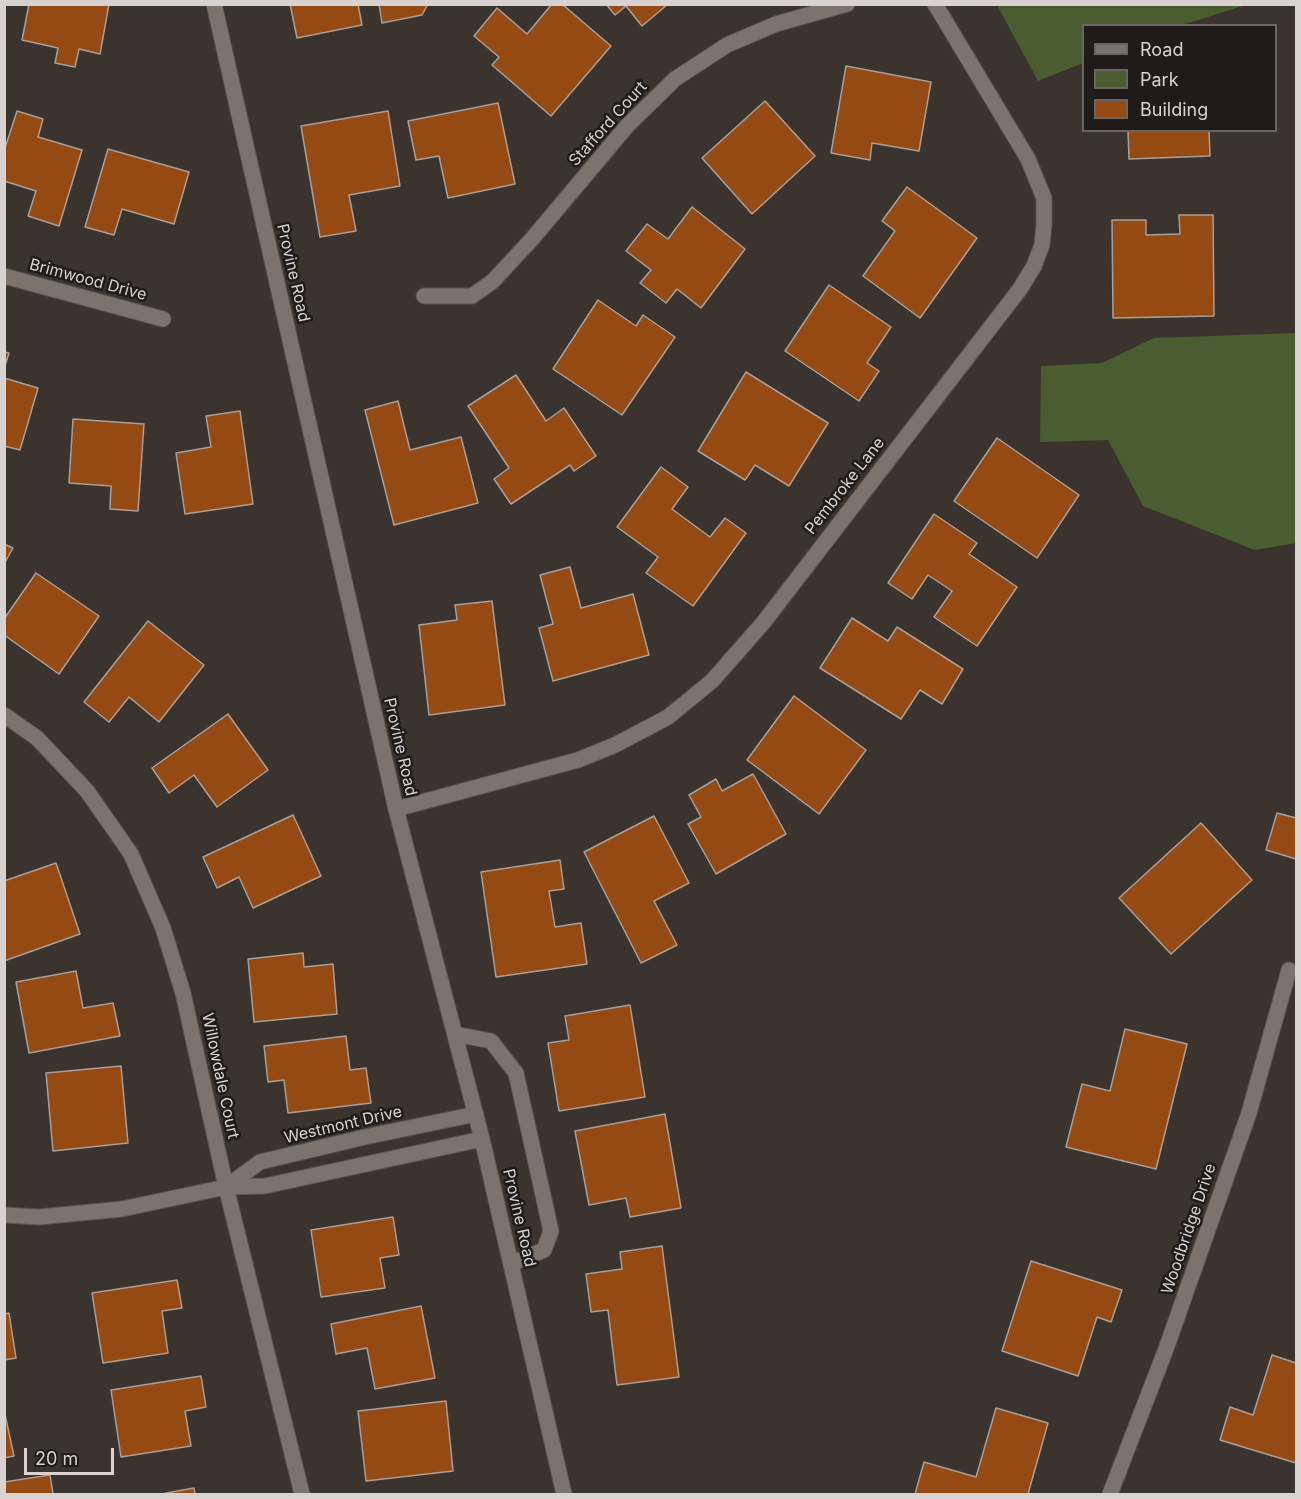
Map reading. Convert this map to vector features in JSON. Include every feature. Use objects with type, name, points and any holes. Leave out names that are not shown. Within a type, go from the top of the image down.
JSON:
[{"type":"street","name":"Provine Road","points":[[214,4],[396,809],[482,1138],[564,1494]]},
{"type":"street","name":"Stafford Court","points":[[424,297],[472,296],[493,280],[532,239],[627,126],[675,79],[727,45],[776,24],[847,4]]},
{"type":"street","name":"Pembroke Lane","points":[[396,809],[578,760],[615,745],[668,717],[712,681],[763,623],[1020,289],[1035,266],[1042,245],[1044,198],[1028,159],[935,4]]},
{"type":"street","name":"Brimwood Drive","points":[[4,276],[163,319]]},
{"type":"street","name":"Willowdale Court","points":[[4,715],[37,738],[87,791],[130,854],[163,927],[183,993],[226,1187],[302,1494]]},
{"type":"street","name":"Woodbridge Drive","points":[[1110,1494],[1166,1349],[1249,1113],[1289,970]]},
{"type":"street","points":[[455,1034],[491,1041],[516,1073],[551,1230],[544,1250],[511,1264]]},
{"type":"street","name":"Westmont Drive","points":[[226,1187],[260,1162],[364,1137],[476,1114]]},
{"type":"street","name":"Westmont Drive","points":[[4,1215],[39,1217],[122,1209],[226,1187],[265,1186],[482,1138]]},
{"type":"green space","points":[[997,5],[1246,5],[1185,24],[1082,24],[1082,63],[1038,81]]},
{"type":"green space","points":[[1296,333],[1296,543],[1255,550],[1143,506],[1108,440],[1040,442],[1041,366],[1102,363],[1154,338]]},
{"type":"building","points":[[29,4],[109,4],[100,54],[79,49],[75,67],[55,63],[58,48],[22,40]]},
{"type":"building","points":[[290,4],[358,4],[362,25],[297,38]]},
{"type":"building","points":[[379,4],[428,4],[422,15],[382,23]]},
{"type":"building","points":[[552,4],[562,4],[611,46],[551,116],[492,65],[499,57],[474,36],[497,8],[527,34]]},
{"type":"building","points":[[606,4],[668,4],[642,26],[626,6],[615,15]]},
{"type":"building","points":[[846,66],[931,82],[919,151],[872,143],[870,160],[831,153]]},
{"type":"building","points":[[765,101],[815,156],[752,214],[702,158]]},
{"type":"building","points":[[498,103],[515,184],[448,198],[439,156],[416,160],[408,121]]},
{"type":"building","points":[[17,111],[43,119],[38,137],[82,150],[59,226],[28,216],[36,191],[4,181],[4,151]]},
{"type":"building","points":[[388,111],[400,186],[349,195],[356,231],[320,237],[301,126]]},
{"type":"building","points":[[1128,132],[1209,132],[1210,156],[1129,159]]},
{"type":"building","points":[[108,149],[189,172],[174,224],[122,209],[114,235],[85,227]]},
{"type":"building","points":[[907,187],[977,238],[920,318],[863,276],[895,231],[882,221]]},
{"type":"building","points":[[692,207],[745,249],[701,308],[677,289],[666,303],[640,283],[651,270],[626,251],[647,224],[668,239]]},
{"type":"building","points":[[1179,215],[1213,215],[1214,316],[1113,318],[1112,220],[1146,220],[1146,235],[1180,234]]},
{"type":"building","points":[[829,285],[891,327],[867,363],[879,371],[859,401],[785,351]]},
{"type":"building","points":[[598,300],[636,326],[643,315],[675,337],[622,415],[553,369]]},
{"type":"building","points":[[4,352],[9,353],[4,369]]},
{"type":"building","points":[[746,372],[828,423],[789,486],[755,465],[745,480],[698,451]]},
{"type":"building","points":[[516,375],[546,421],[564,408],[596,456],[574,471],[570,465],[511,504],[494,479],[509,468],[468,406]]},
{"type":"building","points":[[4,378],[38,388],[20,450],[4,446]]},
{"type":"building","points":[[398,401],[410,450],[461,437],[478,503],[394,525],[365,410]]},
{"type":"building","points":[[240,411],[253,504],[185,514],[176,453],[211,447],[206,416]]},
{"type":"building","points":[[73,419],[144,424],[138,511],[110,509],[111,486],[69,483]]},
{"type":"building","points":[[997,438],[1079,495],[1037,558],[954,501]]},
{"type":"building","points":[[661,467],[688,487],[672,509],[710,537],[725,518],[746,533],[693,606],[646,573],[658,557],[617,527]]},
{"type":"building","points":[[934,514],[977,543],[969,554],[1017,587],[977,646],[934,617],[952,591],[928,575],[912,599],[888,583]]},
{"type":"building","points":[[4,544],[13,548],[4,564]]},
{"type":"building","points":[[570,567],[581,608],[633,594],[649,655],[553,681],[539,628],[553,624],[540,575]]},
{"type":"building","points":[[36,573],[99,616],[59,674],[4,635],[4,619]]},
{"type":"building","points":[[492,601],[505,705],[429,715],[419,625],[457,620],[455,605]]},
{"type":"building","points":[[852,618],[888,641],[897,627],[963,669],[942,704],[920,690],[901,719],[820,668]]},
{"type":"building","points":[[148,621],[204,665],[159,722],[129,697],[109,722],[84,702]]},
{"type":"building","points":[[794,696],[866,750],[819,814],[747,760]]},
{"type":"building","points":[[228,714],[268,770],[217,807],[194,775],[169,793],[152,768]]},
{"type":"building","points":[[753,774],[786,834],[716,874],[688,824],[701,817],[689,795],[716,779],[722,791]]},
{"type":"building","points":[[1277,813],[1296,818],[1296,859],[1266,850]]},
{"type":"building","points":[[293,815],[321,876],[253,908],[239,877],[217,888],[203,857]]},
{"type":"building","points":[[654,816],[689,883],[654,901],[677,945],[641,963],[584,852]]},
{"type":"building","points":[[1201,823],[1252,880],[1171,954],[1119,898]]},
{"type":"building","points":[[560,860],[564,889],[549,891],[555,927],[581,923],[587,964],[496,977],[481,872]]},
{"type":"building","points":[[56,863],[80,934],[4,961],[4,881]]},
{"type":"building","points":[[303,953],[304,967],[333,964],[337,1014],[254,1022],[248,959]]},
{"type":"building","points":[[76,971],[83,1008],[113,1003],[120,1036],[29,1053],[16,982]]},
{"type":"building","points":[[630,1005],[645,1097],[559,1111],[548,1043],[569,1040],[565,1016]]},
{"type":"building","points":[[1125,1029],[1187,1044],[1156,1169],[1066,1147],[1082,1084],[1110,1091]]},
{"type":"building","points":[[346,1036],[350,1070],[366,1068],[371,1103],[288,1113],[284,1080],[268,1082],[264,1046]]},
{"type":"building","points":[[121,1066],[128,1143],[53,1151],[46,1073]]},
{"type":"building","points":[[665,1114],[681,1208],[630,1217],[626,1198],[589,1205],[575,1131]]},
{"type":"building","points":[[393,1217],[399,1255],[380,1258],[385,1288],[321,1297],[311,1230]]},
{"type":"building","points":[[662,1246],[679,1377],[617,1385],[608,1310],[591,1312],[586,1274],[622,1269],[620,1252]]},
{"type":"building","points":[[1031,1261],[1122,1290],[1111,1322],[1097,1317],[1078,1376],[1002,1351]]},
{"type":"building","points":[[177,1280],[182,1308],[162,1311],[168,1353],[103,1363],[92,1293]]},
{"type":"building","points":[[421,1306],[435,1378],[375,1389],[367,1348],[336,1354],[331,1324]]},
{"type":"building","points":[[9,1313],[16,1358],[4,1360],[4,1314]]},
{"type":"building","points":[[1272,1355],[1296,1363],[1296,1463],[1220,1440],[1230,1407],[1253,1415]]},
{"type":"building","points":[[201,1376],[206,1407],[185,1411],[191,1446],[121,1457],[111,1390]]},
{"type":"building","points":[[446,1401],[453,1471],[366,1481],[358,1411]]},
{"type":"building","points":[[996,1408],[1048,1423],[1028,1494],[915,1494],[924,1462],[976,1477]]},
{"type":"building","points":[[4,1410],[14,1456],[4,1458]]},
{"type":"building","points":[[50,1475],[53,1494],[4,1494],[4,1482]]},
{"type":"building","points":[[194,1488],[195,1494],[161,1494]]}]
